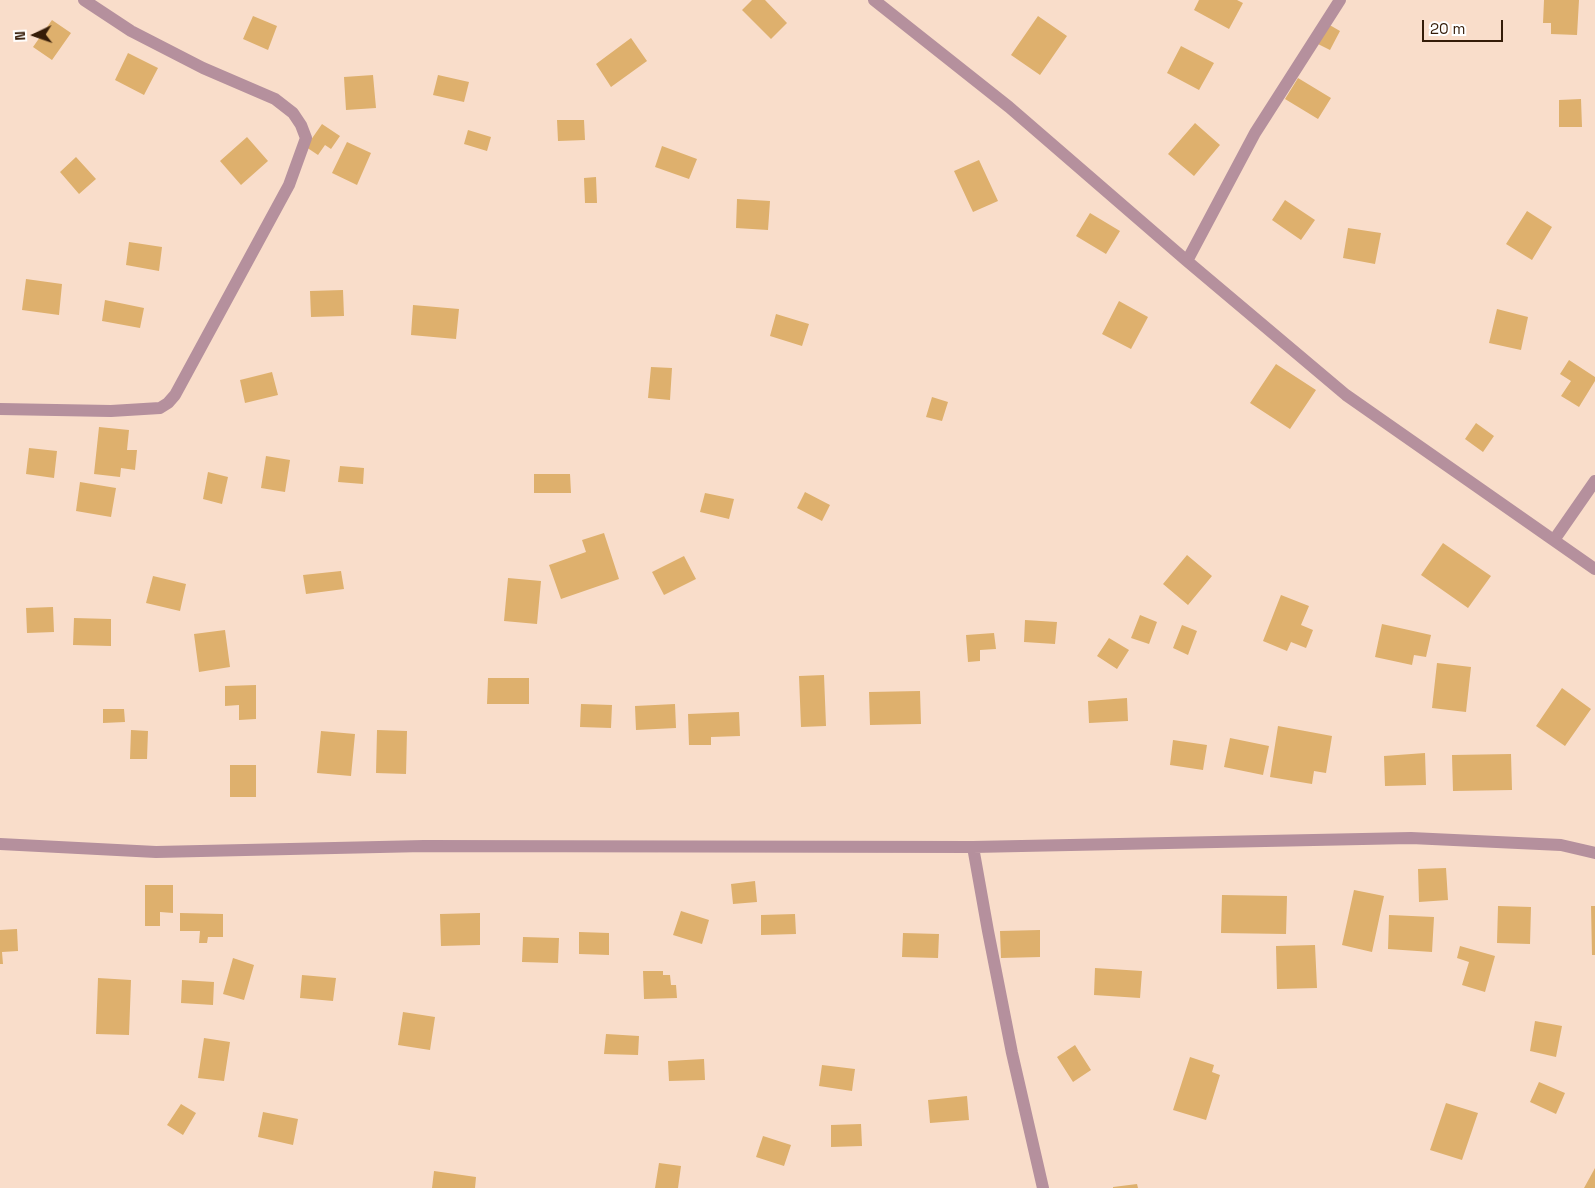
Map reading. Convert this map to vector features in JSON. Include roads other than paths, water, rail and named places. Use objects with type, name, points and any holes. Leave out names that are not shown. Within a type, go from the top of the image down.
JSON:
[{"type":"street","points":[[0,409],[111,411],[160,408],[168,403],[175,394],[289,185],[306,138],[293,113],[275,99],[202,68],[155,44],[131,31],[84,0]]},
{"type":"street","points":[[874,0],[1009,107],[1187,261],[1346,394],[1595,569]]},
{"type":"street","points":[[1187,261],[1255,133],[1340,0]]},
{"type":"street","points":[[1554,540],[1595,481]]},
{"type":"street","points":[[0,844],[156,852],[424,846],[973,847],[1411,838],[1561,845],[1595,853]]},
{"type":"street","points":[[973,847],[1012,1052],[1043,1188]]}]
